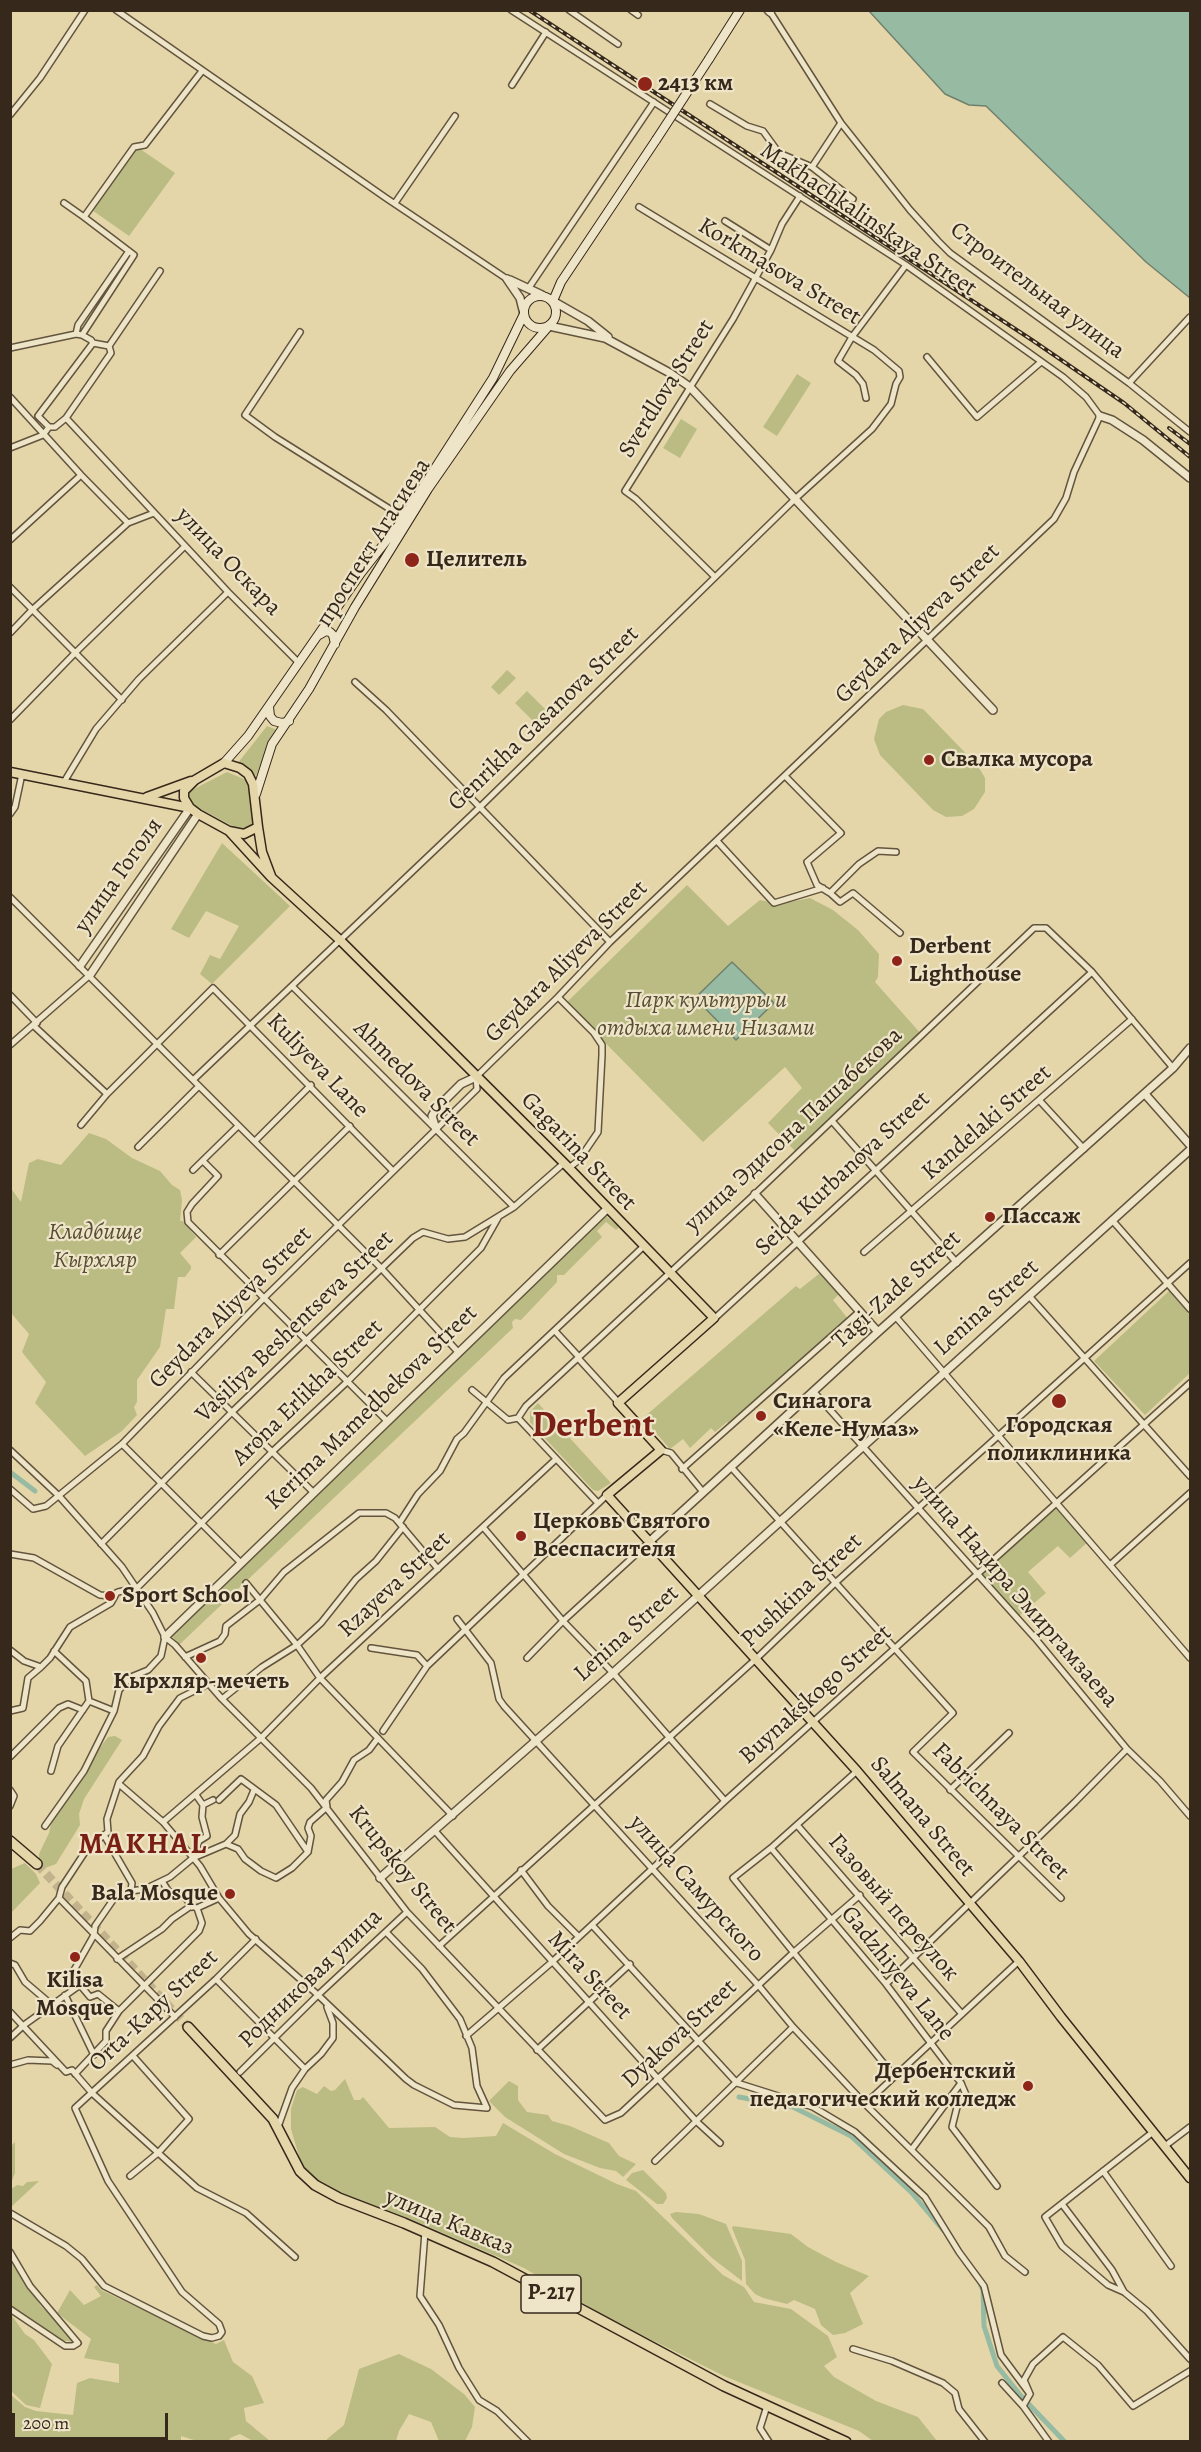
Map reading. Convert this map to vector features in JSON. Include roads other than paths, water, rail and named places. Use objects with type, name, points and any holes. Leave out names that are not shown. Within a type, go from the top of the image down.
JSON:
[{"type":"highway","points":[[10,1841],[36,1864]]},
{"type":"highway","name":"улица Кавказ","points":[[188,2027],[263,2107],[278,2127],[300,2172],[315,2185],[339,2198],[425,2232],[512,2271],[651,2348],[767,2406],[846,2442]]},
{"type":"main road","points":[[553,301],[561,282],[740,10]]},
{"type":"main road","points":[[542,295],[553,301],[556,308],[555,316],[549,326],[544,329],[533,328],[528,324],[524,314],[528,301],[561,282]]},
{"type":"main road","name":"проспект Агасиева","points":[[224,763],[243,743],[316,637],[398,526],[406,519],[408,509],[493,378],[524,314]]},
{"type":"main road","name":"проспект Агасиева","points":[[256,794],[272,744],[289,721],[335,644],[406,519],[501,383],[549,326]]},
{"type":"main road","points":[[393,511],[406,519]]},
{"type":"main road","points":[[316,637],[330,632],[335,644]]},
{"type":"main road","points":[[269,707],[270,716],[274,721],[282,723],[289,721]]},
{"type":"main road","points":[[137,799],[155,796],[195,780],[224,763],[240,768],[248,774],[256,794],[258,827],[244,834],[228,831],[198,814],[190,808],[184,798],[184,790],[195,780]]},
{"type":"main road","points":[[10,772],[190,808]]},
{"type":"main road","name":"Gagarina Street","points":[[258,827],[262,852],[272,877],[341,940],[566,1165],[714,1318],[619,1403]]},
{"type":"main road","name":"Gagarina Street","points":[[228,831],[271,878],[341,940]]},
{"type":"main road","name":"Gagarina Street","points":[[566,1165],[644,1246]]},
{"type":"main road","name":"Gagarina Street","points":[[670,1273],[715,1318]]},
{"type":"main road","name":"Seida Kurbanova Street","points":[[619,1403],[715,1318]]},
{"type":"main road","points":[[607,1495],[661,1450],[619,1403]]},
{"type":"main road","name":"Salmana Street","points":[[607,1495],[647,1544],[699,1595],[814,1721],[971,1904],[1191,2178]]},
{"type":"street","points":[[10,115],[40,78],[85,10]]},
{"type":"street","points":[[116,10],[507,279],[542,295]]},
{"type":"street","name":"Makhachkalinskaya Street","points":[[511,10],[906,265],[1063,377],[1086,397],[1101,416],[1112,420],[1143,440],[1191,478]]},
{"type":"street","points":[[570,10],[618,44]]},
{"type":"street","points":[[631,10],[638,15]]},
{"type":"street","name":"Строительная улица","points":[[771,12],[841,123],[910,210],[950,253],[1129,383],[1191,432]]},
{"type":"street","points":[[512,85],[546,32]]},
{"type":"street","points":[[84,217],[134,147],[145,145],[202,71]]},
{"type":"street","points":[[528,289],[654,102]]},
{"type":"street","points":[[710,104],[747,126],[763,131],[779,153],[812,167],[853,199]]},
{"type":"street","points":[[395,203],[455,116]]},
{"type":"street","points":[[812,167],[841,123]]},
{"type":"street","name":"Sverdlova Street","points":[[715,577],[636,498],[625,491],[733,319],[771,250],[782,224],[800,196]]},
{"type":"street","points":[[10,348],[79,334],[134,255],[64,203]]},
{"type":"street","name":"Korkmasova Street","points":[[639,207],[874,350],[899,371]]},
{"type":"street","points":[[725,221],[771,250]]},
{"type":"street","points":[[79,334],[78,325],[129,251]]},
{"type":"street","points":[[866,398],[863,384],[856,375],[838,361],[852,337],[906,265]]},
{"type":"street","points":[[109,346],[160,271]]},
{"type":"street","points":[[507,279],[520,298],[524,314]]},
{"type":"street","points":[[553,301],[588,321],[622,348]]},
{"type":"street","points":[[1129,383],[1191,317]]},
{"type":"street","points":[[549,326],[605,338],[670,373],[690,387],[857,567],[929,639],[993,710]]},
{"type":"street","points":[[300,332],[245,416],[393,511],[398,526]]},
{"type":"street","points":[[79,334],[93,343],[109,346]]},
{"type":"street","points":[[93,343],[38,416],[49,427],[55,427],[66,418],[111,353],[109,346]]},
{"type":"street","points":[[927,357],[977,417],[1041,362]]},
{"type":"street","name":"Genrikha Gasanova Street","points":[[193,1080],[480,807],[795,499],[872,429],[891,404],[900,377],[899,371]]},
{"type":"street","points":[[10,397],[81,476],[128,523]]},
{"type":"street","name":"Geydara Aliyeva Street","points":[[10,1489],[33,1509],[46,1506],[122,1444],[264,1298],[477,1089],[477,1076],[558,997],[610,942],[1054,519],[1066,498],[1074,472],[1101,416]]},
{"type":"street","name":"улица Оскара","points":[[66,418],[228,592],[298,663]]},
{"type":"street","points":[[10,448],[43,435],[49,427]]},
{"type":"street","points":[[10,540],[81,476]]},
{"type":"street","points":[[393,511],[408,509]]},
{"type":"street","points":[[10,633],[32,609],[128,523],[154,513]]},
{"type":"street","points":[[10,720],[185,546]]},
{"type":"street","points":[[10,586],[122,700]]},
{"type":"street","points":[[64,783],[96,729],[139,679],[228,592]]},
{"type":"street","points":[[355,682],[386,710],[610,942]]},
{"type":"street","points":[[10,814],[15,807],[22,774]]},
{"type":"street","points":[[785,776],[842,833],[807,862],[817,885],[840,902],[853,893],[900,933]]},
{"type":"street","name":"улица Гоголя","points":[[80,966],[190,808]]},
{"type":"street","points":[[10,1045],[90,975],[198,814]]},
{"type":"street","points":[[717,840],[774,903],[823,888]]},
{"type":"street","points":[[830,893],[859,864],[878,851],[896,852]]},
{"type":"street","points":[[10,897],[381,1268],[459,1353]]},
{"type":"street","name":"улица Эдисона Пашабекова","points":[[518,1418],[526,1406],[755,1194],[1034,928],[1046,928],[1092,972]]},
{"type":"street","points":[[1092,972],[1173,1068]]},
{"type":"street","name":"Seida Kurbanova Street","points":[[715,1318],[1092,972]]},
{"type":"street","name":"Ahmedova Street","points":[[292,986],[514,1207]]},
{"type":"street","name":"Kuliyeva Lane","points":[[158,1044],[213,988],[251,1024],[393,1171]]},
{"type":"street","points":[[10,995],[35,1024],[107,1094]]},
{"type":"street","name":"Vasiliya Beshentseva Street","points":[[101,1544],[232,1412],[413,1238],[423,1232],[448,1239],[465,1237],[514,1207],[566,1165],[579,1160],[598,1132],[602,1045],[594,1033],[558,997]]},
{"type":"street","name":"Kandelaki Street","points":[[864,1252],[1132,1019]]},
{"type":"street","points":[[81,1125],[107,1094],[158,1044]]},
{"type":"street","name":"Tagi-Zade Street","points":[[527,1658],[563,1621],[703,1491],[1145,1094],[1191,1048]]},
{"type":"street","points":[[436,1129],[432,1116],[436,1109],[461,1084],[477,1076]]},
{"type":"street","points":[[138,1147],[199,1086]]},
{"type":"street","points":[[255,1141],[310,1086]]},
{"type":"street","points":[[1145,1094],[1191,1145]]},
{"type":"street","points":[[1040,1101],[1084,1149]]},
{"type":"street","points":[[832,1121],[957,1263]]},
{"type":"street","points":[[193,1170],[238,1126]]},
{"type":"street","points":[[219,1255],[350,1126]]},
{"type":"street","name":"Lenina Street","points":[[380,1878],[613,1673],[1191,1150]]},
{"type":"street","points":[[203,1161],[218,1176],[191,1205],[187,1212],[188,1222],[387,1421]]},
{"type":"street","points":[[755,1194],[878,1332]]},
{"type":"street","name":"Kerima Mamedbekova Street","points":[[165,1637],[607,1209]]},
{"type":"street","name":"Arona Erlikha Street","points":[[137,1588],[273,1451],[348,1381],[481,1248],[498,1218]]},
{"type":"street","points":[[1112,1220],[1191,1309]]},
{"type":"street","points":[[222,1699],[262,1667],[297,1645],[321,1623],[356,1579],[376,1561],[402,1525],[418,1494],[440,1471],[457,1439],[504,1378],[644,1246]]},
{"type":"street","name":"Pushkina Street","points":[[439,1946],[757,1658],[834,1584],[1191,1263]]},
{"type":"street","points":[[1029,1296],[1191,1476]]},
{"type":"street","points":[[682,1468],[860,1311]]},
{"type":"street","points":[[896,1317],[1191,1658]]},
{"type":"street","points":[[555,1331],[619,1403]]},
{"type":"street","points":[[191,1372],[313,1492]]},
{"type":"street","name":"Buynakskogo Street","points":[[466,2036],[552,1962],[725,1801],[1191,1383]]},
{"type":"street","points":[[472,1390],[508,1420],[518,1418],[555,1460],[597,1502]]},
{"type":"street","name":"улица Надира Эмиргамзаева","points":[[813,1391],[1065,1673],[1127,1749],[1191,1816]]},
{"type":"street","points":[[122,1444],[241,1563]]},
{"type":"street","points":[[10,1450],[59,1496],[101,1544],[137,1588],[165,1637],[161,1656],[148,1670],[131,1677],[119,1690],[114,1712],[84,1772],[45,1826]]},
{"type":"street","points":[[661,1450],[671,1453],[703,1491]]},
{"type":"street","name":"Rzayeva Street","points":[[163,1822],[261,1738],[320,1678],[367,1644],[438,1569],[555,1460]]},
{"type":"street","points":[[731,1467],[834,1584],[895,1648]]},
{"type":"street","points":[[1110,1565],[1191,1493]]},
{"type":"street","points":[[383,1731],[427,1666],[525,1575],[597,1502],[607,1495]]},
{"type":"street","points":[[185,1657],[220,1641],[225,1634],[226,1626],[261,1599],[284,1572],[359,1513],[386,1513],[402,1525],[438,1569]]},
{"type":"street","points":[[483,1527],[563,1621],[613,1673],[725,1801]]},
{"type":"street","points":[[10,1554],[34,1558],[100,1595],[110,1596],[137,1588]]},
{"type":"street","points":[[246,1583],[297,1645],[320,1678],[453,1815]]},
{"type":"street","points":[[10,1711],[23,1708],[28,1678],[41,1667],[70,1627],[111,1603],[118,1592]]},
{"type":"street","points":[[457,1619],[465,1629]]},
{"type":"street","name":"улица Самурского","points":[[465,1629],[491,1663],[499,1699],[759,1986],[793,2027],[865,2104],[989,2227],[1005,2256],[1025,2272]]},
{"type":"street","name":"Krupskoy Street","points":[[165,1637],[327,1807],[407,1912],[601,2118]]},
{"type":"street","points":[[367,1644],[417,1655],[427,1666]]},
{"type":"street","name":"Fabrichnaya Street","points":[[895,1648],[953,1713],[913,1752],[1061,1898]]},
{"type":"street","points":[[10,1650],[24,1661],[41,1667]]},
{"type":"street","points":[[51,1771],[58,1746],[89,1701],[86,1681],[54,1651]]},
{"type":"street","points":[[10,1938],[20,1930],[30,1931],[59,1898],[62,1887],[82,1857],[92,1844],[108,1832],[107,1819],[119,1784],[144,1756],[159,1726],[180,1698],[208,1684]]},
{"type":"street","points":[[89,1701],[114,1712]]},
{"type":"street","points":[[10,1757],[59,1708],[68,1704],[83,1710]]},
{"type":"street","points":[[950,1790],[1009,1733]]},
{"type":"street","points":[[226,1844],[238,1849],[245,1859],[261,1871],[276,1878],[292,1868],[308,1852],[311,1836],[308,1828],[310,1822],[327,1807],[326,1800],[342,1782],[354,1760],[369,1750],[378,1738]]},
{"type":"street","points":[[886,1983],[971,1904],[1127,1749]]},
{"type":"street","points":[[857,1771],[771,1848],[733,1878],[894,2076]]},
{"type":"street","points":[[203,1805],[216,1800],[241,1779],[276,1805],[308,1852]]},
{"type":"street","points":[[119,1784],[163,1822],[193,1858],[219,1898],[249,1934],[414,2085],[454,2105],[487,2108],[477,2086],[471,2049],[460,2019],[434,1984],[386,1932]]},
{"type":"street","points":[[10,1790],[14,1796],[10,1806]]},
{"type":"street","points":[[119,2011],[98,1994],[90,1997],[73,1972],[94,1935],[94,1926],[115,1897],[145,1889],[162,1881],[193,1858],[226,1844],[235,1835],[240,1814],[254,1790]]},
{"type":"street","points":[[193,1858],[199,1841],[207,1836],[202,1818],[203,1805],[196,1795]]},
{"type":"street","name":"Газовый переулок","points":[[796,1825],[963,2014]]},
{"type":"street","name":"Mira Street","points":[[435,1831],[696,2121],[720,2143]]},
{"type":"street","points":[[104,1835],[132,1883],[131,1891]]},
{"type":"street","name":"Gadzhiyeva Lane","points":[[771,1848],[886,1983],[961,2083]]},
{"type":"street","points":[[521,1870],[548,1906],[579,1937]]},
{"type":"street","points":[[75,2074],[106,2041],[106,2031],[119,2011],[199,1931],[202,1923],[194,1907],[185,1897],[176,1892],[169,1892],[162,1881]]},
{"type":"street","name":"Dyakova Street","points":[[601,2118],[609,2120],[621,2113],[794,1952],[860,1895]]},
{"type":"street","points":[[59,1898],[175,2018]]},
{"type":"street","points":[[117,1959],[162,1929],[171,1918],[219,1898]]},
{"type":"street","name":"Родниковая улица","points":[[240,2072],[407,1912]]},
{"type":"street","points":[[592,1925],[737,2083],[813,2107],[855,2132],[925,2197],[959,2252],[984,2286],[1001,2355],[1030,2395]]},
{"type":"street","name":"Orta-Kapy Street","points":[[10,2213],[66,2246],[82,2259],[104,2286],[203,2336],[212,2338],[219,2336],[222,2332],[219,2324],[182,2292],[120,2195],[108,2181],[75,2108],[175,2018],[256,1939]]},
{"type":"street","points":[[865,2104],[1019,1961]]},
{"type":"street","points":[[10,1963],[15,1965],[25,1982],[52,2005]]},
{"type":"street","points":[[537,2050],[630,1964]]},
{"type":"street","points":[[216,1979],[305,2068]]},
{"type":"street","points":[[10,2038],[24,2025],[80,1985]]},
{"type":"street","points":[[65,1995],[94,2055]]},
{"type":"street","points":[[278,2127],[292,2088],[305,2068],[321,2054],[333,2038],[333,2023],[325,2003]]},
{"type":"street","points":[[10,2012],[66,2072],[72,2070],[92,2093],[201,2191],[212,2194],[246,2213],[295,2257]]},
{"type":"street","points":[[654,2161],[793,2027]]},
{"type":"street","points":[[130,2176],[158,2153],[189,2119],[133,2056]]},
{"type":"street","points":[[10,2065],[28,2060],[52,2061],[61,2067]]},
{"type":"street","points":[[912,2149],[961,2083]]},
{"type":"street","points":[[961,2083],[967,2097],[957,2107],[952,2127],[998,2186]]},
{"type":"street","points":[[1165,2146],[1191,2127]]},
{"type":"street","points":[[1153,2132],[1045,2217],[1062,2246],[1108,2285],[1124,2292],[1147,2311],[1191,2359]]},
{"type":"street","points":[[1103,2171],[1171,2266]]},
{"type":"street","points":[[1062,2204],[1112,2270],[1124,2292]]},
{"type":"street","points":[[425,2232],[420,2296],[439,2325],[459,2368],[479,2400],[497,2411],[528,2442]]},
{"type":"street","points":[[10,2252],[30,2286],[78,2343],[65,2346],[10,2309]]},
{"type":"street","points":[[1030,2395],[1023,2380],[1033,2364],[1063,2337],[1098,2365],[1133,2406],[1191,2371]]},
{"type":"street","points":[[853,2349],[892,2361],[943,2384],[954,2393],[959,2409],[985,2442]]},
{"type":"street","points":[[1002,2383],[1024,2405],[1049,2442]]},
{"type":"street","points":[[1024,2405],[1030,2395]]},
{"type":"street","points":[[767,2406],[760,2428],[769,2442]]},
{"type":"waterway","points":[[10,1472],[35,1491]]},
{"type":"waterway","points":[[739,2097],[793,2107],[851,2136],[911,2192],[944,2231]]},
{"type":"waterway","points":[[981,2286],[984,2326],[997,2366],[1021,2396],[1065,2442]]},
{"type":"tunnel","points":[[37,1864],[188,2027]]},
{"type":"railway","points":[[529,10],[1032,340],[1124,403],[1190,457]]},
{"type":"railway","points":[[1169,428],[1190,444]]},
{"type":"place","name":"2413 км","points":[[645,84]]},
{"type":"place","name":"Целитель","points":[[412,560]]},
{"type":"place","name":"Свалка мусора","points":[[929,760]]},
{"type":"place","name":"Derbent Lighthouse","points":[[897,961]]},
{"type":"place","name":"Пассаж","points":[[990,1217]]},
{"type":"place","name":"Городская поликлиника","points":[[1059,1401]]},
{"type":"place","name":"Синагога «Келе-Нумаз»","points":[[761,1416]]},
{"type":"place","name":"Церковь Святого Всеспасителя","points":[[521,1536]]},
{"type":"place","name":"Sport School","points":[[110,1596]]},
{"type":"place","name":"Кырхляр-мечеть","points":[[201,1658]]},
{"type":"place","name":"Bala Mosque","points":[[230,1894]]},
{"type":"place","name":"Kilisa Mosque","points":[[75,1957]]},
{"type":"place","name":"Дербентский педагогический колледж","points":[[1028,2086]]},
{"type":"district","name":"Derbent","points":[[593,1427]]},
{"type":"district","name":"MAKHAL","points":[[143,1846]]},
{"type":"park label","name":"Парк культуры и отдыха имени Низами","points":[[706,1015]]},
{"type":"park label","name":"Кладбище Кырхляр","points":[[95,1247]]}]
